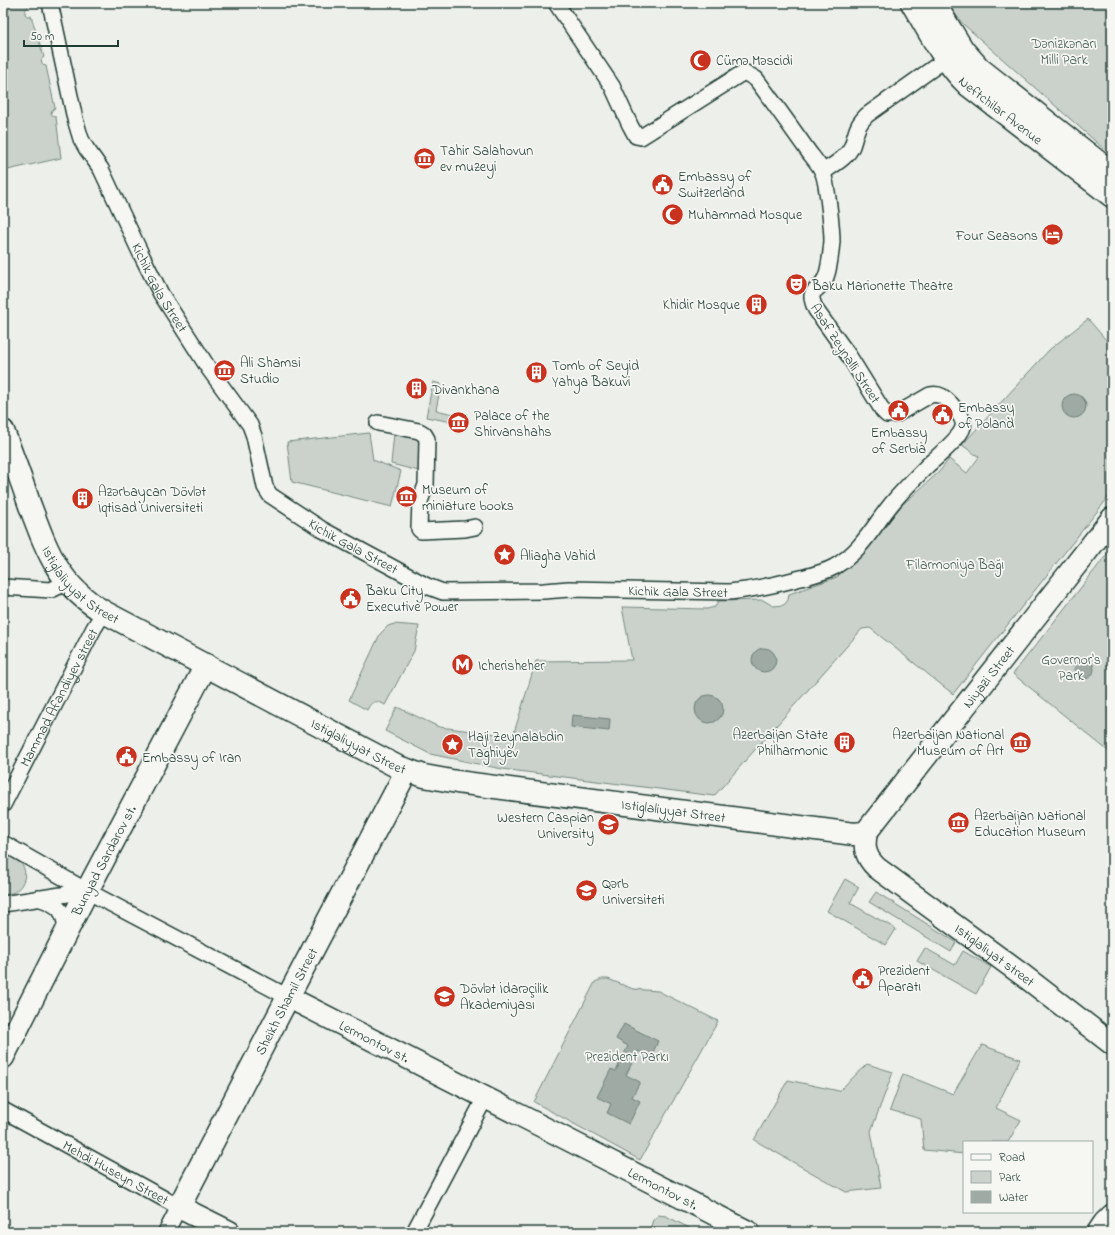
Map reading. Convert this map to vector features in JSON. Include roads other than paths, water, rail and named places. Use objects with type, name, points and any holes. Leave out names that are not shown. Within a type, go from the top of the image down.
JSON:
[{"type":"main road","name":"Neftchilar Avenue","points":[[912,3],[946,59],[968,85],[1112,196]]},
{"type":"main road","name":"Neftchilar Avenue","points":[[934,3],[963,50],[980,69],[1112,173]]},
{"type":"main road","name":"Istiglaliyyat Street","points":[[3,431],[8,459],[44,542],[58,569],[76,591],[86,600],[104,612],[407,770],[424,776],[457,782],[593,801],[854,834],[863,833],[867,830]]},
{"type":"main road","name":"Niyazi Street","points":[[867,830],[1105,533],[1112,512]]},
{"type":"main road","name":"Bunyad Sardarov st.","points":[[3,1057],[66,936],[87,891],[206,665]]},
{"type":"main road","name":"Sheikh Shamil Street","points":[[179,1207],[407,770]]},
{"type":"main road","name":"Mehdi Huseyn Street","points":[[179,1207],[229,1232]]},
{"type":"street","name":"Kichik Gala Street","points":[[50,3],[75,119],[86,148],[101,169],[140,254],[161,294],[209,369],[250,425],[254,436],[265,487],[270,495],[323,530],[437,590],[449,593],[569,589],[707,593],[746,591],[772,586],[816,574],[834,567],[863,544],[892,503],[961,432],[963,427],[963,422],[958,413],[949,402],[942,396],[936,394],[930,395],[891,416]]},
{"type":"street","name":"Asaf Zeynalli Street","points":[[556,3],[612,86],[636,136],[641,137],[744,72],[756,79],[823,172],[831,222],[831,247],[826,277],[813,292],[811,298],[812,302],[816,310],[850,356],[883,411],[887,415],[891,416]]},
{"type":"street","points":[[823,172],[841,160],[849,152],[852,147],[857,126],[867,115],[946,59]]},
{"type":"street","points":[[378,423],[418,431],[424,434],[427,439],[426,485],[420,500],[419,529],[421,531],[465,529],[475,527]]},
{"type":"street","points":[[3,587],[50,590],[68,582]]},
{"type":"street","name":"Mammad Afandiyev street","points":[[3,805],[94,628],[104,612]]},
{"type":"street","points":[[867,830],[864,843],[865,851],[868,860],[877,868],[1024,976],[1112,1044]]},
{"type":"street","name":"Lermontov st.","points":[[3,843],[87,891],[288,997],[750,1232]]},
{"type":"street","points":[[3,904],[87,891]]},
{"type":"street","points":[[37,898],[58,906],[63,914],[66,936]]},
{"type":"street","points":[[414,1232],[485,1098]]},
{"type":"street","name":"Mehdi Huseyn Street","points":[[3,1110],[179,1207]]},
{"type":"street","name":"Sheikh Shamil Street","points":[[166,1232],[179,1207]]},
{"type":"street","points":[[1098,1232],[1112,1215]]},
{"type":"water","points":[[1074,394],[1083,397],[1086,406],[1083,415],[1074,418],[1065,415],[1062,406],[1065,397]]},
{"type":"water","points":[[764,648],[772,652],[776,660],[772,668],[764,672],[756,668],[752,660],[756,652]]},
{"type":"water","points":[[1084,659],[1091,662],[1094,669],[1091,676],[1084,679],[1077,676],[1074,669],[1077,662]]},
{"type":"water","points":[[709,695],[719,699],[723,709],[719,719],[709,723],[699,719],[695,709],[699,699]]},
{"type":"water","points":[[572,715],[610,719],[609,731],[571,727]]},
{"type":"water","points":[[624,1024],[658,1041],[651,1057],[638,1051],[626,1075],[640,1082],[632,1097],[640,1101],[629,1124],[607,1113],[611,1104],[597,1097],[611,1069],[616,1071],[628,1046],[616,1039]]},
{"type":"place","name":"Cümə Məscidi","points":[[700,60]]},
{"type":"place","name":"Tahir Salahovun ev muzeyi","points":[[425,158]]},
{"type":"place","name":"Embassy of Switzerland","points":[[663,184]]},
{"type":"place","name":"Muhammad Mosque","points":[[672,214]]},
{"type":"place","name":"Four Seasons","points":[[1053,235]]},
{"type":"place","name":"Baku Marionette Theatre","points":[[797,285]]},
{"type":"place","name":"Khidir Mosque","points":[[756,304]]},
{"type":"place","name":"Ali Shamsi Studio","points":[[225,370]]},
{"type":"place","name":"Tomb of Seyid Yahya Bakuvi","points":[[537,373]]},
{"type":"place","name":"Divankhana","points":[[416,389]]},
{"type":"place","name":"Embassy of Serbia","points":[[899,410]]},
{"type":"place","name":"Embassy of Poland","points":[[942,415]]},
{"type":"place","name":"Palace of the Shirvanshahs","points":[[459,423]]},
{"type":"place","name":"Museum of miniature books","points":[[407,497]]},
{"type":"place","name":"Azərbaycan Dövlət İqtisad Universiteti","points":[[83,499]]},
{"type":"place","name":"Aliagha Vahid","points":[[504,555]]},
{"type":"place","name":"Baku City Executive Power","points":[[350,598]]},
{"type":"place","name":"Icherisheher","points":[[462,665]]},
{"type":"place","name":"Azerbaijan State Philharmonic","points":[[844,742]]},
{"type":"place","name":"Azerbaijan National Museum of Art","points":[[1020,742]]},
{"type":"place","name":"Haji Zeynalabdin Taghiyev","points":[[453,744]]},
{"type":"place","name":"Embassy of Iran","points":[[126,757]]},
{"type":"place","name":"Azerbaijan National Education Museum","points":[[958,823]]},
{"type":"place","name":"Western Caspian University","points":[[609,825]]},
{"type":"place","name":"Qərb Universiteti","points":[[587,891]]},
{"type":"place","name":"Prezident Aparatı","points":[[863,978]]},
{"type":"place","name":"Dövlət İdarəçilik Akademiyası","points":[[445,996]]},
{"type":"park label","name":"Dənizkənarı Milli Park","points":[[1064,52]]},
{"type":"park label","name":"Filarmoniya Bağı","points":[[955,564]]},
{"type":"park label","name":"Governor's Park","points":[[1071,668]]},
{"type":"park label","name":"Prezident Parkı","points":[[627,1056]]}]
